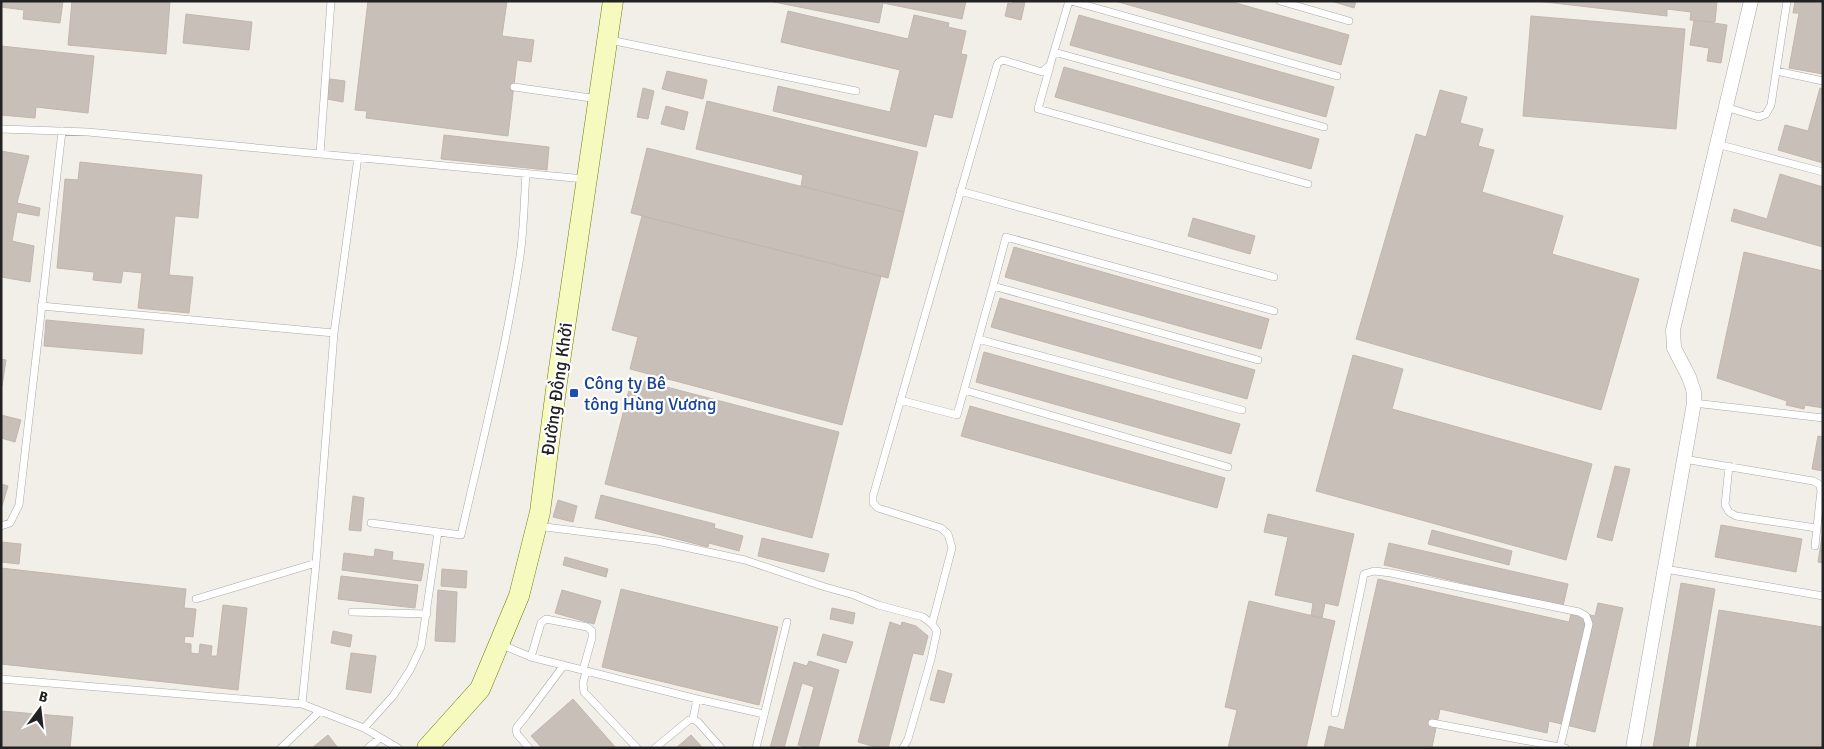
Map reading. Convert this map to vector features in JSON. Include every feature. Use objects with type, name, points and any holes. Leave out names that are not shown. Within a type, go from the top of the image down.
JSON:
[{"type":"main road","name":"Đường Đồng Khởi","points":[[427,748],[480,689],[519,596],[537,526],[613,1]]},
{"type":"street","points":[[1633,748],[1694,403],[1694,392],[1689,377],[1674,348],[1673,330],[1751,1]]},
{"type":"lane","points":[[320,154],[332,1]]},
{"type":"lane","points":[[1308,184],[1038,109],[1070,1],[1337,76]]},
{"type":"lane","points":[[1280,1],[1349,21]]},
{"type":"lane","points":[[1725,107],[1759,117],[1766,114],[1770,105],[1786,1]]},
{"type":"lane","points":[[607,39],[856,90]]},
{"type":"lane","points":[[1054,52],[1324,128]]},
{"type":"lane","points":[[932,624],[952,548],[948,534],[942,528],[878,508],[873,503],[873,496],[998,63],[1003,60],[1042,72],[1050,66]]},
{"type":"lane","points":[[1776,71],[1823,81]]},
{"type":"lane","points":[[514,86],[598,99]]},
{"type":"lane","points":[[1,128],[62,131],[588,179]]},
{"type":"lane","points":[[1,526],[10,523],[19,505],[62,131]]},
{"type":"lane","points":[[1717,144],[1823,172]]},
{"type":"lane","points":[[302,704],[316,563],[334,333],[358,157]]},
{"type":"lane","points":[[371,523],[461,535],[513,296],[520,255],[526,173]]},
{"type":"lane","points":[[960,191],[1274,277]]},
{"type":"lane","points":[[900,400],[957,415],[1006,237],[1274,311]]},
{"type":"lane","points":[[993,286],[1258,360]]},
{"type":"lane","points":[[41,306],[334,333]]},
{"type":"lane","points":[[978,339],[1242,410]]},
{"type":"lane","points":[[964,390],[1228,467]]},
{"type":"lane","points":[[1694,403],[1823,418]]},
{"type":"lane","points":[[1684,458],[1813,481],[1819,484],[1821,490],[1815,546]]},
{"type":"lane","points":[[1729,466],[1725,505],[1728,512],[1736,516],[1816,528]]},
{"type":"lane","points":[[537,526],[657,541],[745,560],[825,588],[854,595],[878,605],[923,617],[937,631],[931,660],[908,739],[903,748]]},
{"type":"lane","points":[[364,728],[394,696],[421,647],[438,532]]},
{"type":"lane","points":[[196,599],[316,563]]},
{"type":"lane","points":[[1665,569],[1823,596]]},
{"type":"lane","points":[[1335,713],[1364,574],[1374,571],[1391,573],[1579,612],[1586,616],[1589,624],[1563,747],[1432,723]]},
{"type":"lane","points":[[352,612],[426,614]]},
{"type":"lane","points":[[531,657],[542,624],[546,620],[587,627],[592,631],[582,683],[584,692],[636,748]]},
{"type":"lane","points":[[756,748],[787,622]]},
{"type":"lane","points":[[506,647],[531,657],[764,714]]},
{"type":"lane","points":[[529,748],[517,734],[517,726],[564,665]]},
{"type":"lane","points":[[1,679],[302,704],[364,728],[398,748]]},
{"type":"lane","points":[[693,719],[697,699]]},
{"type":"lane","points":[[281,748],[320,711]]},
{"type":"lane","points":[[655,748],[688,720],[693,719],[698,722],[720,748]]},
{"type":"lane","points":[[368,748],[380,738]]},
{"type":"building","points":[[1,1],[63,1],[60,23],[23,19],[24,10],[1,7]]},
{"type":"building","points":[[72,1],[170,1],[166,54],[68,45]]},
{"type":"building","points":[[368,1],[507,1],[502,36],[534,40],[531,62],[517,60],[508,136],[366,118],[367,111],[355,110]]},
{"type":"building","points":[[769,1],[966,1],[962,19],[883,3],[879,23]]},
{"type":"building","points":[[1013,1],[1025,2],[1021,20],[1005,16],[1008,3],[1012,4]]},
{"type":"building","points":[[1115,1],[1229,1],[1349,35],[1341,65]]},
{"type":"building","points":[[1331,1],[1356,1],[1354,8]]},
{"type":"building","points":[[1536,1],[1717,1],[1715,22],[1690,20],[1691,12],[1667,9],[1667,16]]},
{"type":"building","points":[[1795,1],[1823,1],[1823,74],[1789,68],[1799,13],[1793,13]]},
{"type":"building","points":[[788,11],[908,39],[914,15],[949,23],[948,27],[966,31],[961,54],[967,55],[952,118],[934,114],[926,147],[773,111],[778,86],[890,112],[900,70],[781,42]]},
{"type":"building","points":[[186,14],[252,22],[249,50],[183,43]]},
{"type":"building","points":[[1079,15],[1334,87],[1326,117],[1070,45]]},
{"type":"building","points":[[1531,16],[1685,29],[1676,129],[1523,116]]},
{"type":"building","points":[[1694,20],[1727,25],[1721,63],[1707,61],[1709,48],[1690,45]]},
{"type":"building","points":[[1,46],[94,56],[88,113],[36,107],[35,118],[1,115]]},
{"type":"building","points":[[1064,67],[1319,139],[1311,169],[1055,97]]},
{"type":"building","points":[[667,71],[707,80],[703,99],[662,89]]},
{"type":"building","points":[[330,79],[345,81],[343,102],[327,99]]},
{"type":"building","points":[[643,88],[654,91],[648,119],[637,117]]},
{"type":"building","points":[[1820,88],[1823,89],[1823,163],[1778,150],[1785,125],[1808,131]]},
{"type":"building","points":[[1440,90],[1467,97],[1460,123],[1483,129],[1478,146],[1494,150],[1482,192],[1563,216],[1552,254],[1639,279],[1601,410],[1356,339],[1416,134],[1426,137]]},
{"type":"building","points":[[707,101],[918,152],[904,212],[801,186],[803,175],[696,149]]},
{"type":"building","points":[[666,106],[688,112],[684,130],[661,124]]},
{"type":"building","points":[[444,135],[549,147],[547,170],[441,159]]},
{"type":"building","points":[[647,148],[904,212],[888,278],[631,213]]},
{"type":"building","points":[[1,151],[29,156],[17,203],[40,208],[39,216],[17,212],[12,241],[34,246],[30,282],[1,277]]},
{"type":"building","points":[[80,162],[202,175],[198,218],[175,216],[169,275],[193,277],[189,313],[138,308],[142,273],[123,271],[121,283],[93,280],[94,272],[57,268],[65,179],[78,180]]},
{"type":"building","points":[[1780,174],[1823,187],[1823,247],[1731,221],[1734,209],[1767,219]]},
{"type":"building","points":[[642,216],[881,276],[842,425],[630,369],[638,337],[612,330]]},
{"type":"building","points":[[1193,218],[1255,236],[1250,254],[1188,236]]},
{"type":"building","points":[[1014,247],[1269,319],[1261,349],[1005,277]]},
{"type":"building","points":[[1744,252],[1823,271],[1823,408],[1805,405],[1804,409],[1786,405],[1787,401],[1717,378]]},
{"type":"building","points":[[1000,298],[1255,370],[1247,399],[991,327]]},
{"type":"building","points":[[46,320],[144,329],[142,354],[44,346]]},
{"type":"building","points":[[984,352],[1240,424],[1231,454],[976,382]]},
{"type":"building","points":[[1353,355],[1403,369],[1392,409],[1592,464],[1566,560],[1316,491]]},
{"type":"building","points":[[1,359],[6,360],[2,386],[1,386]]},
{"type":"building","points":[[632,378],[839,432],[812,538],[605,484]]},
{"type":"building","points":[[970,406],[1225,478],[1217,508],[961,436]]},
{"type":"building","points":[[1,415],[21,420],[15,442],[1,438]]},
{"type":"building","points":[[1818,436],[1823,437],[1823,471],[1812,469]]},
{"type":"building","points":[[1615,466],[1630,469],[1612,541],[1597,537]]},
{"type":"building","points":[[1,484],[8,486],[2,506],[1,506]]},
{"type":"building","points":[[601,495],[715,524],[714,528],[743,536],[739,551],[709,543],[708,547],[595,518]]},
{"type":"building","points":[[353,496],[364,498],[361,531],[349,530]]},
{"type":"building","points":[[558,500],[577,506],[573,522],[553,517]]},
{"type":"building","points":[[1268,514],[1354,534],[1338,606],[1325,603],[1322,618],[1311,616],[1313,603],[1275,595],[1288,537],[1264,532]]},
{"type":"building","points":[[1721,525],[1802,539],[1796,572],[1715,557]]},
{"type":"building","points":[[1432,530],[1512,551],[1509,565],[1428,544]]},
{"type":"building","points":[[1823,530],[1823,563],[1818,562]]},
{"type":"building","points":[[762,538],[829,554],[824,572],[758,556]]},
{"type":"building","points":[[1,542],[21,544],[19,564],[1,562]]},
{"type":"building","points":[[1389,543],[1568,584],[1563,606],[1384,565]]},
{"type":"building","points":[[375,549],[393,552],[392,560],[424,564],[421,581],[342,570],[344,553],[374,557]]},
{"type":"building","points":[[565,557],[608,569],[606,577],[563,565]]},
{"type":"building","points":[[1,568],[186,589],[184,608],[196,609],[193,637],[185,636],[184,643],[191,644],[191,653],[199,654],[200,644],[212,646],[211,656],[217,656],[223,605],[247,608],[238,690],[1,664]]},
{"type":"building","points":[[442,569],[467,571],[466,588],[441,586]]},
{"type":"building","points":[[341,576],[418,585],[415,608],[338,599]]},
{"type":"building","points":[[1378,579],[1569,622],[1572,611],[1595,616],[1598,603],[1623,608],[1595,732],[1549,721],[1547,733],[1440,709],[1433,748],[1324,748],[1329,726],[1344,730]]},
{"type":"building","points":[[1681,583],[1715,589],[1688,748],[1653,748]]},
{"type":"building","points":[[621,589],[778,627],[759,705],[602,667]]},
{"type":"building","points":[[438,590],[457,592],[455,642],[435,641]]},
{"type":"building","points":[[562,590],[601,601],[594,624],[555,613]]},
{"type":"building","points":[[1249,601],[1335,621],[1306,748],[1228,748],[1237,710],[1225,707]]},
{"type":"building","points":[[832,608],[855,613],[853,624],[830,619]]},
{"type":"building","points":[[1719,610],[1823,627],[1823,748],[1696,748]]},
{"type":"building","points":[[890,622],[901,626],[902,622],[916,626],[928,636],[923,655],[913,653],[888,748],[879,748],[858,742]]},
{"type":"building","points":[[333,631],[352,635],[350,647],[331,643]]},
{"type":"building","points":[[823,634],[853,642],[846,663],[817,655]]},
{"type":"building","points":[[351,653],[376,656],[371,693],[346,689]]},
{"type":"building","points":[[809,661],[839,670],[818,748],[798,745],[814,687],[802,683],[784,748],[770,748],[794,662],[807,666]]},
{"type":"building","points":[[938,670],[952,674],[944,703],[930,700]]},
{"type":"building","points":[[573,699],[616,748],[542,748],[531,736]]},
{"type":"building","points":[[1,711],[73,717],[70,748],[1,748]]},
{"type":"building","points":[[328,735],[338,748],[312,748]]},
{"type":"building","points":[[691,735],[703,748],[676,748]]},
{"type":"place","name":"Công ty Bê tông Hùng Vương","points":[[574,393]]}]
